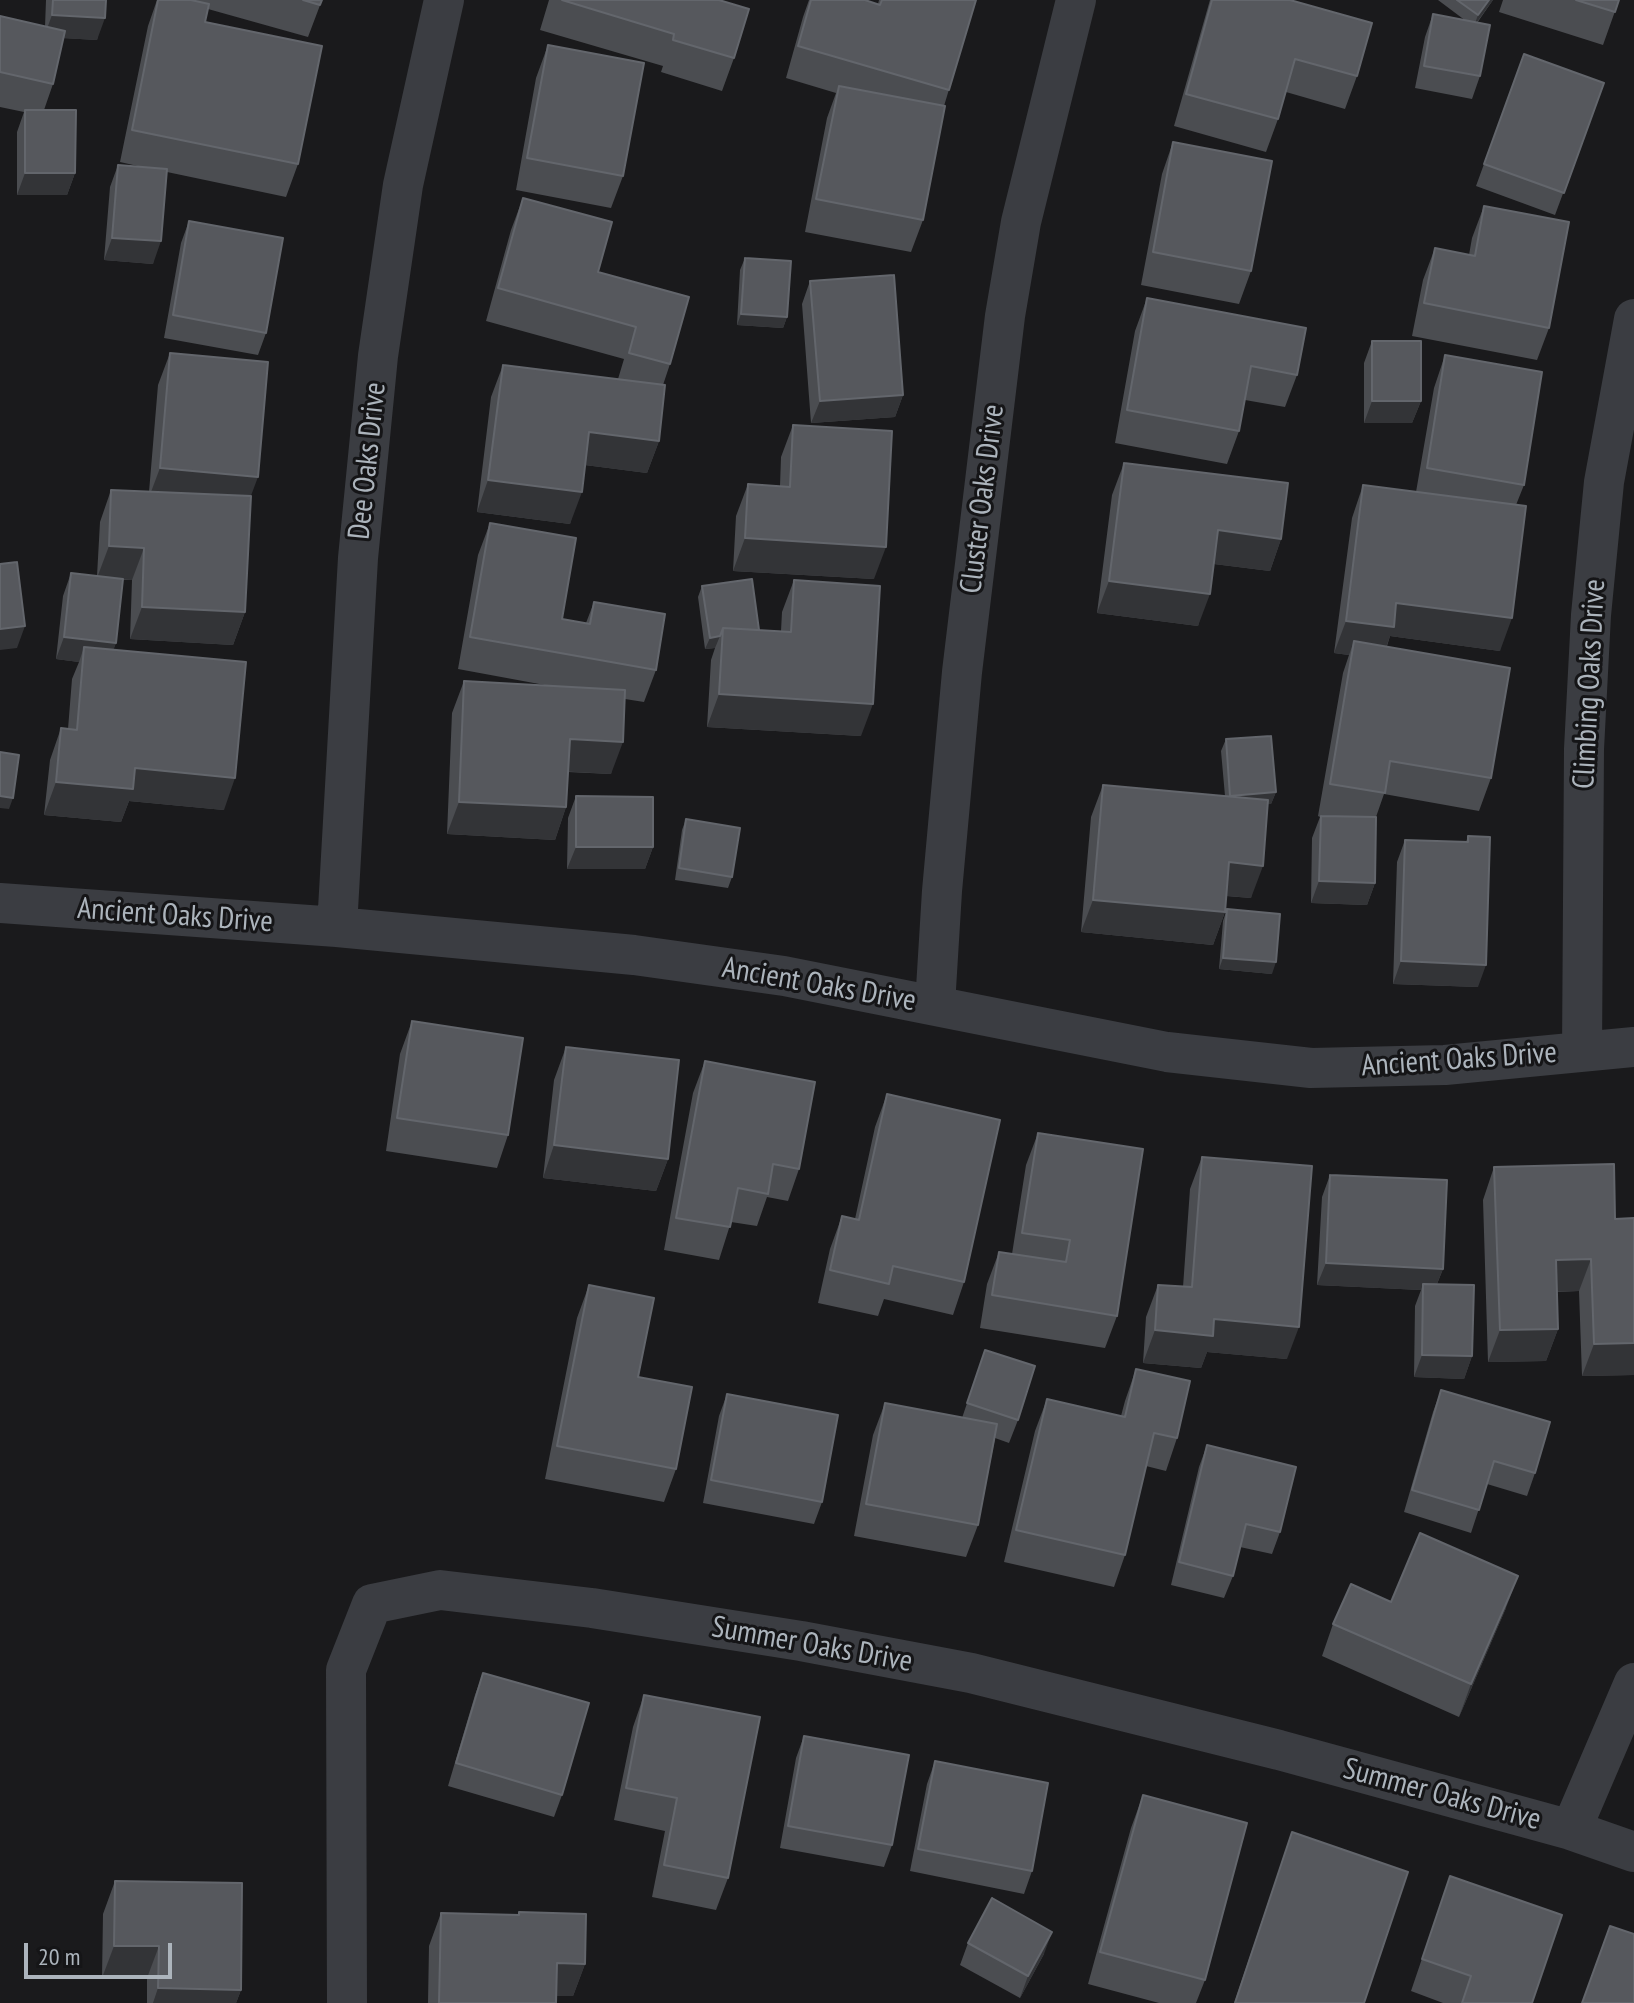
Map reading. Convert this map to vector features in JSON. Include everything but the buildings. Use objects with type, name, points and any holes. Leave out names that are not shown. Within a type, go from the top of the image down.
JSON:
[{"type":"street","name":"Dee Oaks Drive","points":[[337,927],[358,558],[378,356],[403,185],[444,0]]},
{"type":"street","name":"Cluster Oaks Drive","points":[[935,1005],[962,672],[1005,316],[1021,222],[1076,0]]},
{"type":"street","name":"Climbing Oaks Drive","points":[[1582,1052],[1584,749],[1591,615],[1604,482],[1634,319]]},
{"type":"street","name":"Ancient Oaks Drive","points":[[0,903],[337,927],[634,955],[784,976],[1167,1052],[1311,1068],[1445,1065],[1634,1047]]},
{"type":"street","name":"Summer Oaks Drive","points":[[347,2003],[346,1670],[372,1604],[440,1590],[592,1608],[801,1641],[971,1673],[1279,1750],[1571,1830],[1634,1852]]},
{"type":"street","points":[[1571,1830],[1634,1683]]}]
